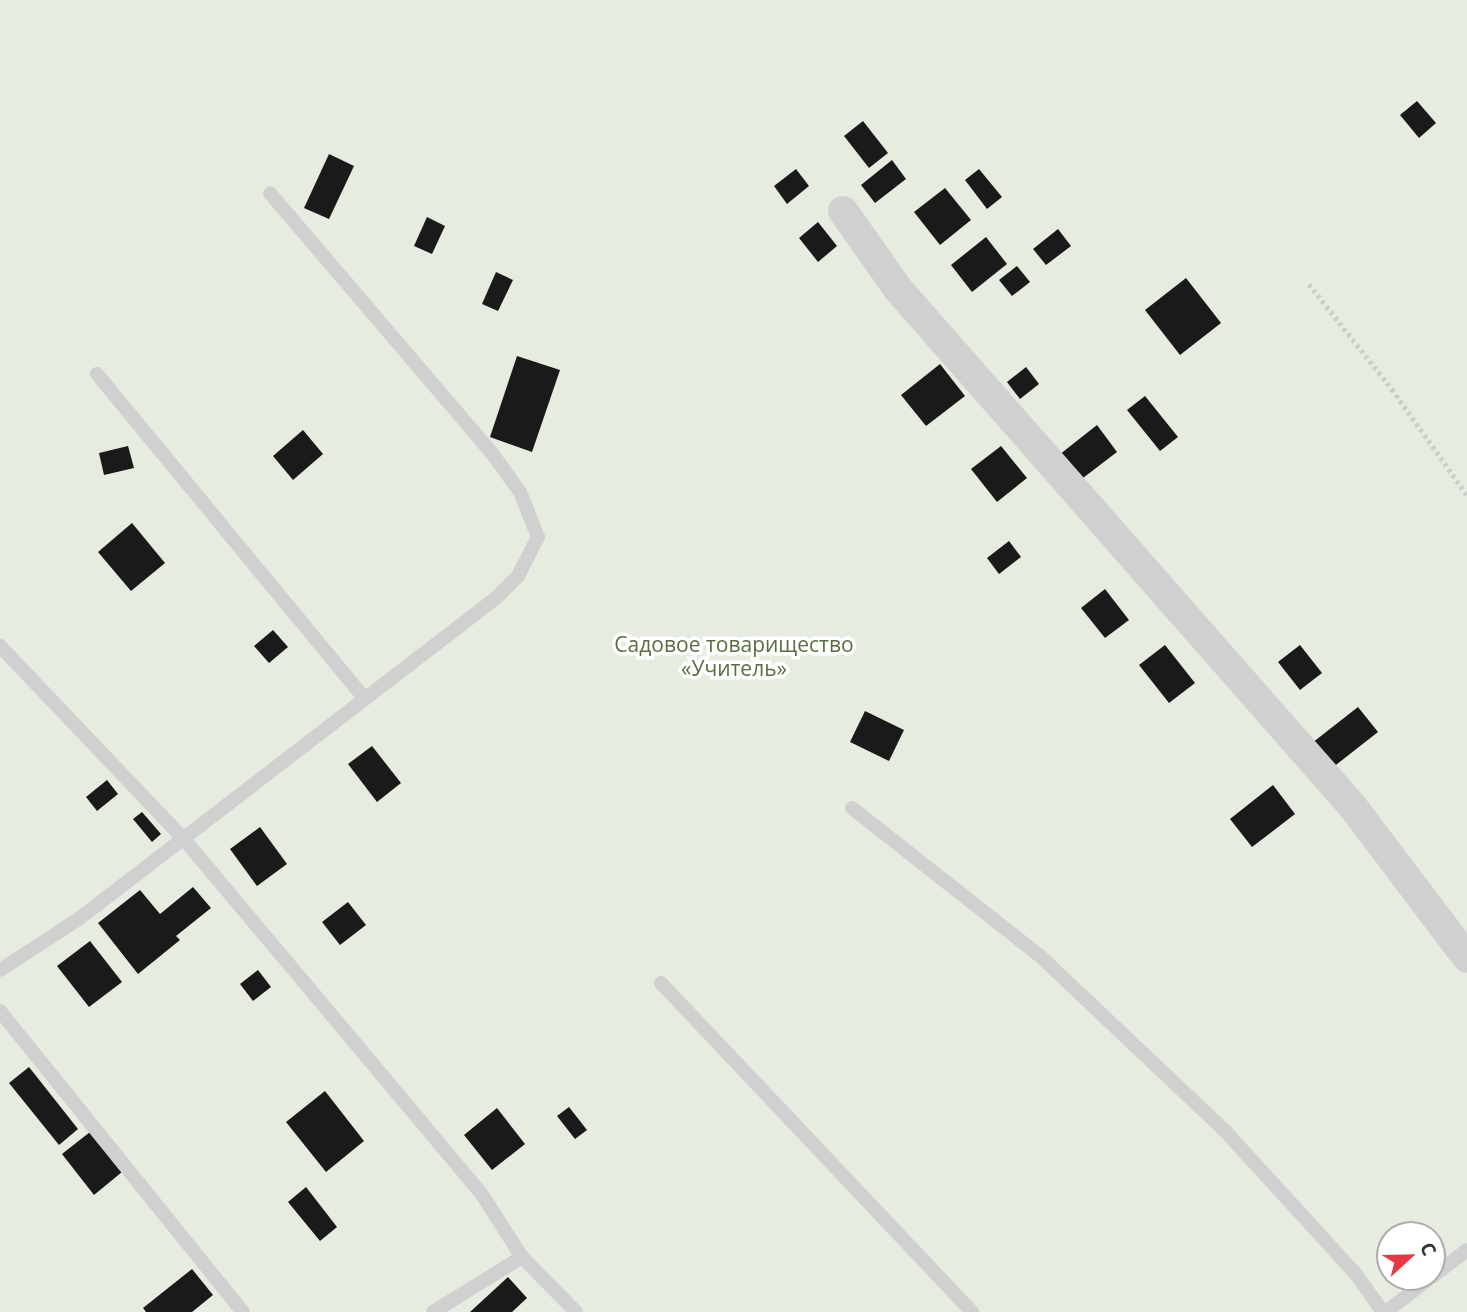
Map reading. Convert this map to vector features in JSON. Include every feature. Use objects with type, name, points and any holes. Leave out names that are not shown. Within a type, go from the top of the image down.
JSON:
[{"type":"street","points":[[843,211],[898,289],[1353,807],[1467,958]]},
{"type":"lane","points":[[0,970],[80,918],[363,697],[496,598],[518,576],[538,537],[520,492],[491,452],[270,192]]},
{"type":"lane","points":[[97,374],[363,697]]},
{"type":"lane","points":[[0,646],[183,838],[481,1194],[522,1257],[576,1312]]},
{"type":"lane","points":[[852,807],[1039,955],[1227,1133],[1355,1273],[1385,1312],[1413,1291]]},
{"type":"lane","points":[[661,983],[972,1312]]},
{"type":"lane","points":[[0,1011],[243,1312]]},
{"type":"lane","points":[[1446,1266],[1467,1250]]},
{"type":"lane","points":[[433,1312],[522,1257]]},
{"type":"path","points":[[1308,284],[1392,389],[1467,495]]},
{"type":"green space","name":"Садовое товарищество «Учитель»","points":[[0,0],[1467,0],[1467,1312],[0,1312]]},
{"type":"building","points":[[1417,101],[1436,123],[1419,138],[1400,115]]},
{"type":"building","points":[[863,121],[888,153],[869,168],[844,136]]},
{"type":"building","points":[[329,154],[354,166],[329,219],[304,208]]},
{"type":"building","points":[[892,160],[906,179],[875,203],[861,185]]},
{"type":"building","points":[[796,169],[809,186],[787,204],[774,186]]},
{"type":"building","points":[[979,169],[1002,197],[987,209],[965,180]]},
{"type":"building","points":[[945,188],[971,220],[940,245],[914,212]]},
{"type":"building","points":[[427,217],[445,226],[432,254],[414,246]]},
{"type":"building","points":[[818,222],[837,246],[818,262],[799,238]]},
{"type":"building","points":[[1058,229],[1071,246],[1046,265],[1033,249]]},
{"type":"building","points":[[986,237],[1007,264],[972,292],[951,265]]},
{"type":"building","points":[[1017,266],[1030,282],[1012,296],[999,280]]},
{"type":"building","points":[[496,272],[513,280],[498,311],[482,304]]},
{"type":"building","points":[[1186,278],[1221,323],[1180,355],[1145,310]]},
{"type":"building","points":[[517,356],[560,370],[532,452],[490,437]]},
{"type":"building","points":[[940,364],[965,396],[926,426],[901,395]]},
{"type":"building","points":[[1026,367],[1039,384],[1020,399],[1007,382]]},
{"type":"building","points":[[1145,396],[1178,437],[1160,451],[1127,410]]},
{"type":"building","points":[[1097,425],[1117,452],[1079,481],[1059,455]]},
{"type":"building","points":[[303,430],[323,454],[293,480],[273,456]]},
{"type":"building","points":[[128,446],[134,468],[104,475],[99,453]]},
{"type":"building","points":[[1001,446],[1027,478],[997,502],[971,469]]},
{"type":"building","points":[[132,523],[165,563],[131,591],[98,552]]},
{"type":"building","points":[[1009,541],[1021,557],[999,574],[987,558]]},
{"type":"building","points":[[1105,589],[1129,620],[1105,638],[1081,608]]},
{"type":"building","points":[[273,630],[288,647],[269,663],[254,646]]},
{"type":"building","points":[[1165,645],[1195,683],[1169,703],[1139,665]]},
{"type":"building","points":[[1300,645],[1322,673],[1300,690],[1278,662]]},
{"type":"building","points":[[1358,707],[1378,732],[1332,768],[1312,743]]},
{"type":"building","points":[[865,711],[904,730],[889,761],[850,742]]},
{"type":"building","points":[[372,746],[401,783],[377,802],[348,764]]},
{"type":"building","points":[[107,780],[118,794],[97,811],[86,797]]},
{"type":"building","points":[[1273,785],[1295,814],[1252,847],[1230,819]]},
{"type":"building","points":[[142,812],[161,834],[152,842],[133,819]]},
{"type":"building","points":[[260,827],[287,864],[257,886],[230,849]]},
{"type":"building","points":[[193,887],[211,908],[176,936],[180,940],[138,974],[98,923],[140,890],[160,914]]},
{"type":"building","points":[[348,902],[366,925],[340,945],[322,922]]},
{"type":"building","points":[[90,941],[122,982],[89,1007],[57,966]]},
{"type":"building","points":[[258,970],[271,987],[253,1001],[240,984]]},
{"type":"building","points":[[29,1067],[78,1129],[59,1145],[9,1083]]},
{"type":"building","points":[[325,1091],[364,1141],[326,1172],[286,1122]]},
{"type":"building","points":[[569,1107],[587,1130],[575,1139],[557,1116]]},
{"type":"building","points":[[497,1108],[525,1144],[492,1170],[464,1135]]},
{"type":"building","points":[[90,1132],[122,1172],[94,1195],[62,1154]]},
{"type":"building","points":[[306,1187],[337,1227],[320,1241],[288,1202]]},
{"type":"building","points":[[192,1269],[213,1295],[192,1312],[146,1312],[143,1308]]},
{"type":"building","points":[[508,1277],[527,1298],[512,1312],[470,1312]]}]
